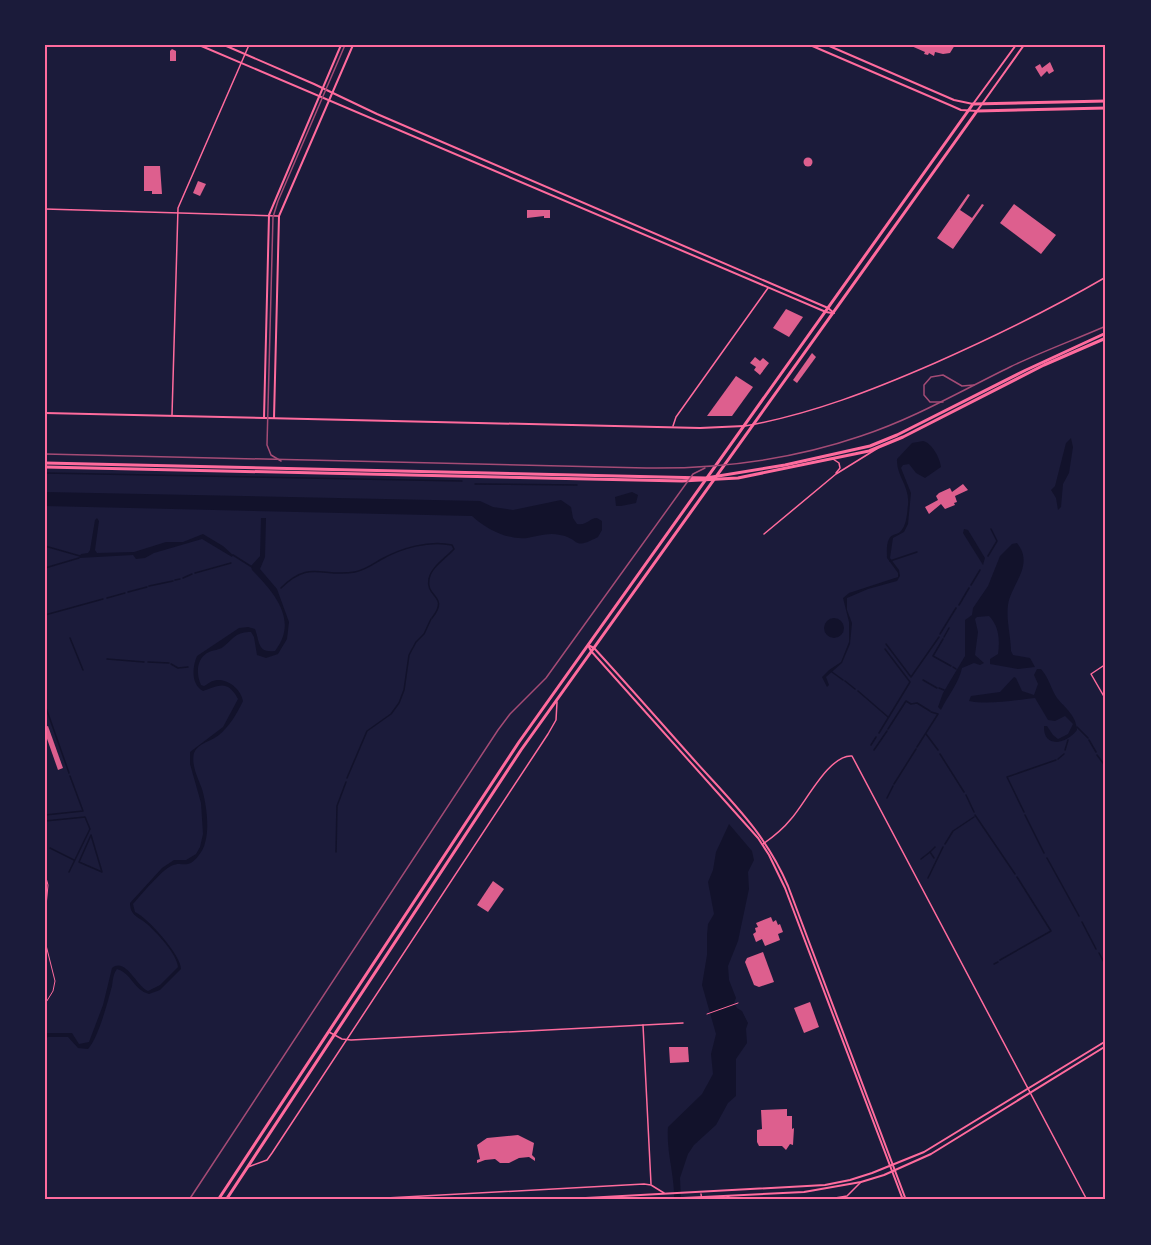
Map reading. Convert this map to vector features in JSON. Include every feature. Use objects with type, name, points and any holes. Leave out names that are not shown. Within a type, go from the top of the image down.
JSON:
[{"type":"main road","points":[[218,1200],[519,742],[973,104],[1106,100]]},
{"type":"main road","points":[[226,1200],[521,750],[976,111],[1106,108]]},
{"type":"main road","points":[[705,480],[870,446],[897,435],[1053,356],[1106,333]]},
{"type":"main road","points":[[45,465],[714,481],[832,459],[879,447],[1044,365],[1106,338]]},
{"type":"street","points":[[199,45],[834,313]]},
{"type":"street","points":[[224,45],[827,310]]},
{"type":"street","points":[[172,416],[178,212],[249,45]]},
{"type":"street","points":[[264,418],[269,215],[341,45]]},
{"type":"street","points":[[274,418],[279,216],[352,45]]},
{"type":"street","points":[[810,45],[968,111],[976,111],[1024,45]]},
{"type":"street","points":[[826,45],[954,100],[973,104],[1016,45]]},
{"type":"street","points":[[45,209],[279,216]]},
{"type":"street","points":[[45,413],[673,427],[744,426],[787,418],[823,407],[918,370],[1018,324],[1106,277]]},
{"type":"street","points":[[673,427],[676,417],[771,284]]},
{"type":"street","points":[[764,534],[836,474],[879,447]]},
{"type":"street","points":[[832,459],[839,463],[840,468],[836,474]]},
{"type":"street","points":[[588,645],[764,843],[784,888],[904,1200]]},
{"type":"street","points":[[1106,664],[1091,674],[1106,700]]},
{"type":"street","points":[[248,1168],[267,1160],[347,1040],[552,727],[558,714],[557,700]]},
{"type":"street","points":[[764,843],[792,819],[819,780],[838,761],[848,755],[852,756],[1087,1200]]},
{"type":"street","points":[[328,1032],[347,1040],[683,1023]]},
{"type":"street","points":[[643,1025],[651,1185]]},
{"type":"street","points":[[642,1200],[825,1185],[850,1180],[892,1166],[941,1142],[1106,1041]]},
{"type":"street","points":[[549,1200],[667,1194],[726,1196],[804,1192],[861,1182],[894,1172],[932,1154],[1106,1046]]},
{"type":"street","points":[[823,1200],[847,1196],[861,1182]]},
{"type":"street","points":[[350,1200],[651,1185],[667,1194]]},
{"type":"street","points":[[726,1196],[734,1200]]},
{"type":"path","points":[[45,874],[48,883],[45,917]]},
{"type":"path","points":[[45,941],[55,981],[53,991],[45,1004]]},
{"type":"path","points":[[706,1014],[738,1003]]},
{"type":"shaded area","points":[[1071,438],[1073,447],[1069,473],[1063,484],[1061,507],[1058,510],[1056,498],[1051,490],[1055,486],[1066,443]]},
{"type":"shaded area","points":[[923,441],[935,451],[941,467],[925,478],[916,473],[909,464],[901,468],[911,493],[908,524],[904,532],[893,538],[890,558],[899,570],[900,576],[897,581],[847,598],[847,610],[852,623],[850,644],[842,663],[826,677],[829,685],[827,687],[822,677],[841,662],[849,642],[849,622],[843,598],[849,593],[898,577],[898,573],[887,558],[887,544],[890,537],[900,532],[904,526],[907,511],[907,492],[897,459],[912,443]]},
{"type":"shaded area","points":[[45,492],[480,501],[493,507],[513,510],[561,500],[571,507],[577,524],[597,518],[602,521],[602,530],[598,537],[580,544],[556,534],[527,538],[504,535],[490,529],[472,516],[45,506]]},
{"type":"shaded area","points":[[632,492],[638,495],[636,503],[616,506],[615,497]]},
{"type":"shaded area","points":[[97,518],[99,521],[95,550],[97,553],[134,552],[166,542],[183,542],[203,534],[233,555],[232,557],[202,539],[154,553],[145,558],[136,559],[133,555],[79,558],[81,554],[88,553],[90,550]]},
{"type":"shaded area","points":[[261,518],[266,518],[265,557],[260,569],[277,589],[289,622],[287,639],[278,654],[266,658],[257,655],[251,632],[242,633],[221,648],[209,652],[199,662],[198,676],[201,685],[222,680],[237,690],[243,701],[223,732],[205,742],[194,753],[194,767],[207,813],[206,841],[195,860],[188,864],[175,864],[167,868],[133,904],[135,912],[148,921],[170,946],[181,969],[160,990],[149,994],[117,969],[99,1029],[88,1049],[78,1048],[68,1037],[45,1039],[47,1033],[72,1033],[79,1044],[89,1042],[103,1005],[112,968],[122,966],[148,991],[160,985],[178,967],[166,944],[147,924],[133,914],[130,903],[162,868],[174,860],[186,860],[196,854],[200,847],[203,834],[201,803],[190,764],[190,752],[223,727],[238,699],[226,686],[203,691],[199,688],[194,675],[197,656],[239,628],[255,629],[260,646],[265,650],[275,651],[282,640],[285,628],[281,608],[251,566],[260,556]]},
{"type":"shaded area","points":[[964,529],[968,530],[985,558],[983,565],[963,533]]},
{"type":"shaded area","points":[[1017,543],[1024,559],[1008,605],[1011,651],[1013,655],[1030,658],[1035,667],[1018,669],[990,664],[990,659],[998,654],[997,629],[989,616],[977,617],[975,619],[978,632],[975,655],[984,663],[980,665],[974,663],[962,668],[941,710],[938,707],[943,693],[965,656],[965,620],[972,615],[973,608],[988,586],[1000,556],[1012,544]]},
{"type":"shaded area","points":[[834,618],[841,621],[844,628],[841,635],[834,638],[827,635],[824,628],[827,621]]},
{"type":"shaded area","points":[[1037,669],[1044,672],[1057,698],[1075,720],[1077,730],[1062,741],[1051,741],[1047,738],[1044,726],[1047,726],[1058,739],[1068,734],[1073,724],[1065,716],[1055,721],[1048,720],[1035,698],[993,702],[969,701],[971,696],[1000,692],[1014,677],[1022,691],[1034,695],[1038,684],[1034,675]]},
{"type":"shaded area","points":[[729,824],[752,851],[754,860],[748,872],[749,889],[738,941],[728,966],[729,980],[736,998],[734,1003],[742,1011],[748,1023],[747,1043],[736,1059],[736,1096],[728,1103],[716,1125],[694,1145],[688,1154],[680,1178],[681,1200],[674,1200],[668,1127],[702,1094],[713,1074],[711,1054],[716,1034],[702,985],[707,955],[708,924],[714,914],[708,882],[716,852]]},
{"type":"building","points":[[909,45],[955,45],[950,53],[935,52],[934,56],[929,53],[924,54],[925,52]]},
{"type":"building","points":[[172,49],[176,51],[176,61],[170,61]]},
{"type":"building","points":[[1050,62],[1054,71],[1049,74],[1047,71],[1041,77],[1035,67],[1040,64],[1042,68]]},
{"type":"building","points":[[808,157],[813,162],[808,167],[803,162]]},
{"type":"building","points":[[144,166],[160,166],[162,194],[144,191]]},
{"type":"building","points":[[198,181],[206,184],[200,196],[193,193]]},
{"type":"building","points":[[968,194],[970,195],[960,210],[972,218],[982,204],[984,205],[953,249],[937,238]]},
{"type":"building","points":[[1014,204],[1056,235],[1041,254],[1000,223]]},
{"type":"building","points":[[527,210],[550,210],[550,218],[544,218],[544,216],[527,218]]},
{"type":"building","points":[[786,309],[803,317],[789,337],[773,328]]},
{"type":"building","points":[[812,353],[816,357],[797,383],[793,380]]},
{"type":"building","points":[[755,357],[760,361],[763,358],[769,363],[760,375],[754,370],[756,367],[750,363]]},
{"type":"building","points":[[736,376],[753,387],[732,416],[707,416]]},
{"type":"building","points":[[963,484],[968,490],[955,496],[957,502],[954,503],[955,505],[945,509],[941,504],[929,514],[925,507],[938,500],[936,496],[939,493],[950,488],[952,492]]},
{"type":"building","points":[[48,726],[63,768],[58,770],[45,733],[45,727]]},
{"type":"building","points":[[493,881],[504,889],[488,912],[477,905]]},
{"type":"building","points":[[771,917],[773,922],[776,920],[778,925],[780,924],[783,932],[778,934],[780,940],[765,946],[762,939],[756,942],[753,934],[756,932],[755,928],[758,927],[756,923]]},
{"type":"building","points":[[763,952],[774,982],[759,987],[754,985],[745,962],[747,958]]},
{"type":"building","points":[[810,1002],[819,1027],[804,1033],[794,1008]]},
{"type":"building","points":[[669,1047],[688,1047],[689,1062],[670,1063]]},
{"type":"building","points":[[787,1109],[787,1116],[792,1116],[792,1129],[794,1128],[793,1145],[790,1144],[786,1150],[782,1146],[759,1146],[757,1130],[762,1129],[761,1110]]},
{"type":"building","points":[[518,1135],[534,1143],[532,1155],[535,1161],[529,1157],[519,1158],[509,1163],[500,1163],[495,1159],[477,1163],[480,1159],[477,1145],[487,1138]]},
{"type":"waterway","points":[[45,473],[462,481]]},
{"type":"waterway","points":[[475,484],[577,485]]},
{"type":"waterway","points":[[988,556],[997,541],[991,529]]},
{"type":"waterway","points":[[281,588],[300,574],[317,571],[355,572],[406,549],[425,544],[452,545],[454,549],[430,575],[430,590],[439,605],[432,618]]},
{"type":"waterway","points":[[45,546],[80,556]]},
{"type":"waterway","points":[[890,561],[917,552]]},
{"type":"waterway","points":[[233,555],[252,567]]},
{"type":"waterway","points":[[45,568],[79,558]]},
{"type":"waterway","points":[[195,573],[231,563]]},
{"type":"waterway","points":[[971,585],[980,570]]},
{"type":"waterway","points":[[183,578],[192,574]]},
{"type":"waterway","points":[[175,580],[180,579]]},
{"type":"waterway","points":[[149,586],[173,581]]},
{"type":"waterway","points":[[128,592],[147,587]]},
{"type":"waterway","points":[[959,605],[969,588]]},
{"type":"waterway","points":[[107,598],[125,593]]},
{"type":"waterway","points":[[45,615],[103,599]]},
{"type":"waterway","points":[[940,634],[956,608]]},
{"type":"waterway","points":[[347,778],[367,731],[391,714],[399,703],[404,690],[409,655],[416,642],[424,634],[431,619]]},
{"type":"waterway","points":[[944,637],[949,628]]},
{"type":"waterway","points":[[886,644],[911,677],[939,637]]},
{"type":"waterway","points":[[70,638],[83,670]]},
{"type":"waterway","points":[[943,639],[933,656],[951,666]]},
{"type":"waterway","points":[[879,733],[910,682],[885,649]]},
{"type":"waterway","points":[[107,659],[144,662]]},
{"type":"waterway","points":[[148,662],[169,663]]},
{"type":"waterway","points":[[171,664],[178,668],[188,667]]},
{"type":"waterway","points":[[832,672],[843,680]]},
{"type":"waterway","points":[[923,680],[937,688]]},
{"type":"waterway","points":[[845,681],[855,689]]},
{"type":"waterway","points":[[939,688],[944,690]]},
{"type":"waterway","points":[[858,691],[888,717]]},
{"type":"waterway","points":[[888,729],[906,701],[911,704],[917,703],[930,711]]},
{"type":"waterway","points":[[45,705],[69,773]]},
{"type":"waterway","points":[[917,747],[938,714],[931,712]]},
{"type":"waterway","points":[[1077,727],[1088,738]]},
{"type":"waterway","points":[[874,750],[887,731]]},
{"type":"waterway","points":[[926,734],[938,750]]},
{"type":"waterway","points":[[871,745],[876,737]]},
{"type":"waterway","points":[[1065,750],[1068,740]]},
{"type":"waterway","points":[[1089,740],[1096,752]]},
{"type":"waterway","points":[[894,784],[916,749]]},
{"type":"waterway","points":[[940,754],[964,792]]},
{"type":"waterway","points":[[1058,759],[1064,754]]},
{"type":"waterway","points":[[1097,755],[1106,767]]},
{"type":"waterway","points":[[1024,812],[1007,777],[1056,760]]},
{"type":"waterway","points":[[45,815],[83,811],[70,776]]},
{"type":"waterway","points":[[336,852],[337,806],[346,782]]},
{"type":"waterway","points":[[887,798],[893,786]]},
{"type":"waterway","points":[[966,795],[974,812]]},
{"type":"waterway","points":[[975,815],[1015,874]]},
{"type":"waterway","points":[[1025,815],[1044,853]]},
{"type":"waterway","points":[[45,821],[85,817],[90,829],[69,872]]},
{"type":"waterway","points":[[945,844],[953,831],[974,817]]},
{"type":"waterway","points":[[91,835],[102,872],[79,862],[91,835]]},
{"type":"waterway","points":[[930,852],[935,847]]},
{"type":"waterway","points":[[928,878],[943,847]]},
{"type":"waterway","points":[[50,848],[74,860]]},
{"type":"waterway","points":[[921,859],[930,852],[934,858]]},
{"type":"waterway","points":[[1047,858],[1079,916]]},
{"type":"waterway","points":[[1000,960],[1051,931],[1017,877]]},
{"type":"waterway","points":[[1082,922],[1096,949]]},
{"type":"waterway","points":[[1099,953],[1106,966]]},
{"type":"waterway","points":[[994,964],[998,962]]},
{"type":"tram line","points":[[281,461],[271,455],[267,445],[273,217],[345,45]]},
{"type":"tram line","points":[[45,454],[646,468],[728,465],[808,451],[880,429],[1022,362],[1106,326]]},
{"type":"tram line","points":[[943,402],[930,402],[924,395],[924,385],[931,377],[943,375],[962,386],[974,385]]},
{"type":"tram line","points":[[189,1200],[498,730],[510,714],[546,678],[693,474],[705,468]]}]
